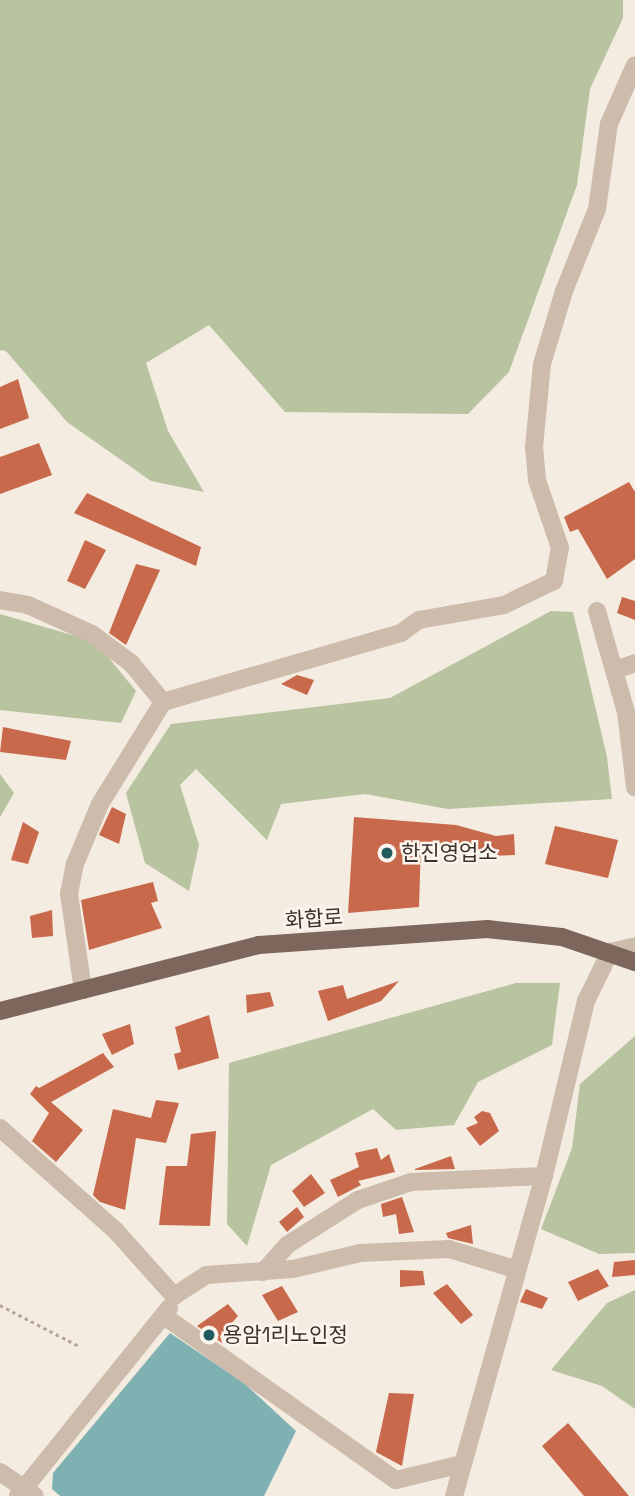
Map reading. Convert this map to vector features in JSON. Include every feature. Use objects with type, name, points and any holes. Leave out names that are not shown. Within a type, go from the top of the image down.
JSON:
[{"type":"main road","name":"화합로","points":[[0,1011],[259,945],[488,929],[562,937],[635,962]]},
{"type":"street","points":[[83,990],[69,894],[75,864],[100,804],[163,702],[401,633],[419,620],[504,605],[554,580],[560,548],[537,480],[534,447],[542,364],[564,290],[597,209],[609,124],[635,65]]},
{"type":"street","points":[[0,600],[28,605],[92,634],[131,663],[163,702]]},
{"type":"street","points":[[597,611],[626,712],[635,787]]},
{"type":"street","points":[[615,670],[635,663]]},
{"type":"street","points":[[164,1316],[396,1480],[458,1480],[515,1269],[544,1176],[586,1000],[610,952],[635,946]]},
{"type":"street","points":[[0,1128],[115,1230],[174,1296]]},
{"type":"street","points":[[263,1272],[287,1245],[358,1200],[390,1189],[411,1182],[544,1176]]},
{"type":"street","points":[[0,1472],[26,1494],[164,1316],[174,1296],[206,1275],[263,1272],[360,1253],[449,1249],[515,1269]]},
{"type":"path","points":[[0,1305],[81,1348]]},
{"type":"green space","points":[[0,0],[623,0],[623,18],[590,89],[577,185],[509,372],[468,414],[285,412],[209,325],[146,363],[168,431],[204,492],[151,481],[67,422],[6,351],[0,350]]},
{"type":"green space","points":[[551,611],[573,612],[607,757],[612,799],[448,809],[365,794],[281,804],[267,840],[196,769],[180,785],[199,845],[189,891],[145,863],[126,793],[171,724],[390,698]]},
{"type":"green space","points":[[0,614],[96,642],[136,691],[121,723],[0,710]]},
{"type":"green space","points":[[0,774],[14,793],[0,817]]},
{"type":"green space","points":[[516,983],[560,983],[552,1045],[478,1082],[454,1125],[396,1130],[373,1109],[271,1165],[247,1246],[227,1224],[229,1063]]},
{"type":"green space","points":[[635,1036],[635,1253],[599,1254],[541,1229],[572,1148],[580,1084]]},
{"type":"green space","points":[[635,1290],[635,1409],[602,1386],[551,1370],[607,1303]]},
{"type":"water","points":[[170,1333],[244,1383],[296,1431],[264,1496],[60,1496],[52,1489],[53,1473]]},
{"type":"building","points":[[18,379],[29,418],[0,429],[0,387]]},
{"type":"building","points":[[39,443],[52,475],[0,494],[0,457]]},
{"type":"building","points":[[629,482],[635,492],[635,559],[607,579],[578,529],[570,532],[564,517]]},
{"type":"building","points":[[87,493],[201,547],[196,566],[74,513]]},
{"type":"building","points":[[85,540],[106,550],[85,589],[67,581]]},
{"type":"building","points":[[136,564],[160,570],[126,645],[109,633]]},
{"type":"building","points":[[622,597],[635,601],[635,620],[617,613]]},
{"type":"building","points":[[297,675],[314,680],[307,695],[281,684]]},
{"type":"building","points":[[3,727],[71,741],[66,760],[0,752]]},
{"type":"building","points":[[112,807],[126,814],[119,844],[99,835]]},
{"type":"building","points":[[354,817],[456,825],[496,836],[514,834],[515,855],[488,856],[465,845],[421,842],[419,907],[348,913]]},
{"type":"building","points":[[23,822],[39,832],[28,864],[11,860]]},
{"type":"building","points":[[555,826],[618,840],[608,878],[545,864]]},
{"type":"building","points":[[153,882],[158,901],[151,903],[162,928],[89,950],[81,900]]},
{"type":"building","points":[[52,910],[53,936],[32,938],[30,916]]},
{"type":"building","points":[[399,981],[381,1001],[328,1021],[318,991],[343,985],[347,999]]},
{"type":"building","points":[[270,992],[274,1006],[247,1013],[246,995]]},
{"type":"building","points":[[209,1015],[219,1058],[178,1070],[174,1054],[181,1052],[175,1027]]},
{"type":"building","points":[[130,1024],[134,1044],[112,1055],[102,1034]]},
{"type":"building","points":[[103,1053],[114,1067],[51,1102],[83,1130],[56,1162],[32,1141],[49,1113],[30,1094],[36,1086],[39,1088]]},
{"type":"building","points":[[156,1100],[179,1103],[166,1143],[136,1138],[125,1210],[100,1202],[93,1195],[113,1109],[151,1118]]},
{"type":"building","points":[[482,1111],[490,1113],[499,1131],[480,1146],[466,1128],[478,1123],[474,1117]]},
{"type":"building","points":[[216,1131],[210,1226],[159,1225],[166,1166],[187,1166],[191,1134]]},
{"type":"building","points":[[377,1148],[381,1160],[389,1154],[395,1172],[358,1181],[361,1185],[338,1197],[330,1180],[359,1167],[355,1153]]},
{"type":"building","points":[[451,1156],[455,1169],[415,1170],[415,1169]]},
{"type":"building","points":[[311,1174],[325,1193],[304,1207],[292,1191]]},
{"type":"building","points":[[402,1197],[414,1232],[399,1234],[396,1214],[383,1217],[381,1204]]},
{"type":"building","points":[[297,1207],[304,1217],[287,1232],[279,1222]]},
{"type":"building","points":[[471,1225],[473,1244],[448,1238],[446,1233]]},
{"type":"building","points":[[635,1260],[635,1275],[612,1277],[614,1262]]},
{"type":"building","points":[[598,1269],[609,1286],[578,1301],[568,1282]]},
{"type":"building","points":[[400,1270],[423,1271],[425,1285],[400,1287]]},
{"type":"building","points":[[447,1284],[473,1315],[461,1324],[433,1293]]},
{"type":"building","points":[[282,1286],[298,1312],[278,1321],[262,1295]]},
{"type":"building","points":[[526,1289],[548,1298],[542,1309],[520,1302]]},
{"type":"building","points":[[228,1304],[238,1316],[220,1336],[222,1343],[197,1326]]},
{"type":"building","points":[[389,1393],[414,1394],[402,1466],[376,1452]]},
{"type":"building","points":[[568,1423],[629,1496],[584,1496],[542,1446]]},
{"type":"place","name":"한진영업소","points":[[387,853]]},
{"type":"place","name":"용암1리노인정","points":[[209,1335]]}]
